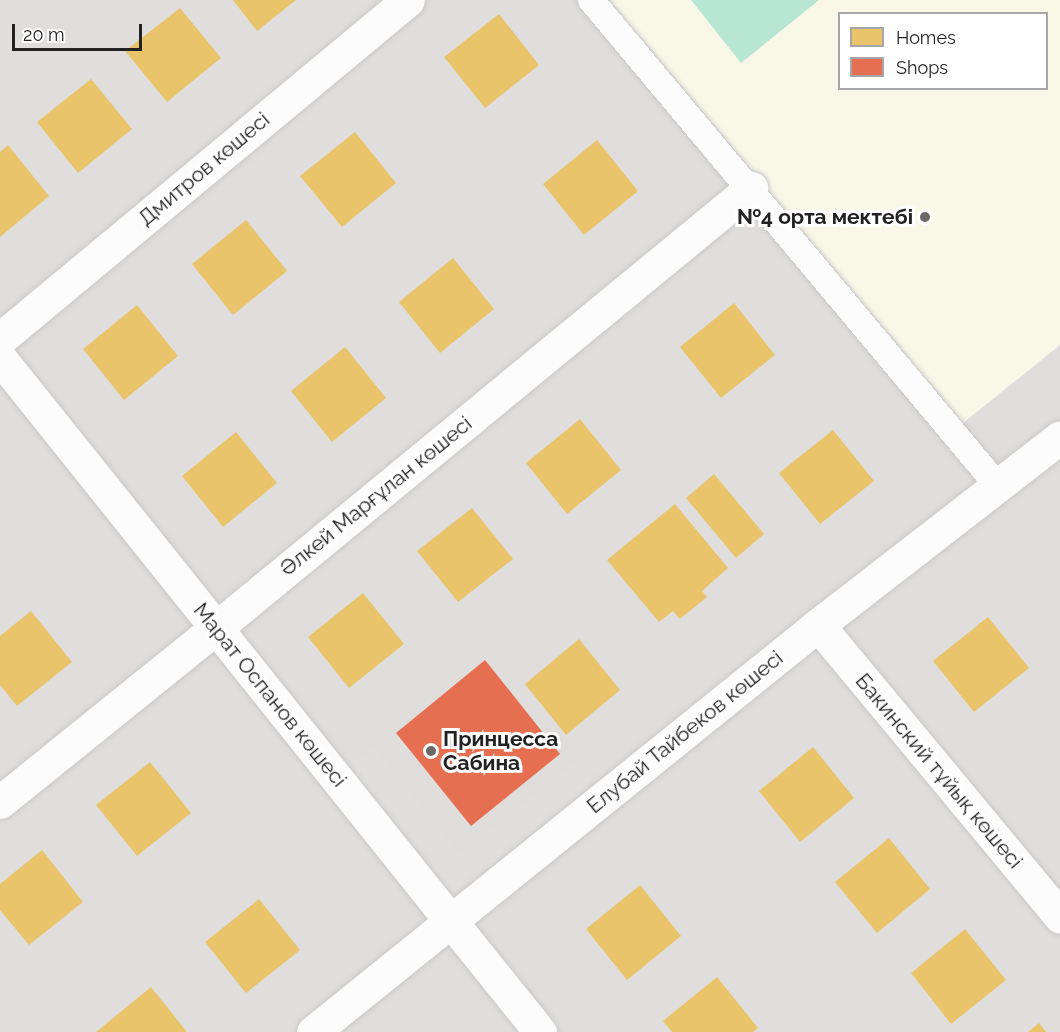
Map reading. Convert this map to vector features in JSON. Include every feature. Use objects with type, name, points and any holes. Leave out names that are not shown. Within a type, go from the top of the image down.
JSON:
[{"type":"street","name":"Дмитров көшесі","points":[[0,339],[408,0]]},
{"type":"street","name":"Әлкей Марғұлан көшесі","points":[[0,802],[216,628],[751,188]]},
{"type":"street","name":"Марат Оспанов көшесі","points":[[0,358],[540,1032]]},
{"type":"street","name":"Елубай Тайбеков көшесі","points":[[313,1032],[818,625],[1060,437]]},
{"type":"street","name":"Бакинский тұйық көшесі","points":[[818,625],[1060,917]]},
{"type":"lane","points":[[591,0],[751,188],[998,486]]},
{"type":"shaded area","points":[[0,0],[1060,0],[1060,1032],[0,1032]]},
{"type":"shaded area","name":"№4 орта мектебі","points":[[609,0],[1060,0],[1060,345],[963,423]]},
{"type":"shaded area","points":[[374,747],[460,854],[578,760],[595,783],[451,898],[347,768]]},
{"type":"green space","points":[[691,0],[819,0],[741,63]]},
{"type":"building: Homes","points":[[233,0],[296,0],[257,31]]},
{"type":"building: Homes","points":[[180,8],[221,58],[167,102],[125,51]]},
{"type":"building: Homes","points":[[499,14],[539,65],[485,108],[444,57]]},
{"type":"building: Homes","points":[[91,79],[132,129],[78,173],[37,122]]},
{"type":"building: Homes","points":[[355,132],[396,183],[342,227],[300,176]]},
{"type":"building: Homes","points":[[597,140],[638,191],[584,235],[543,184]]},
{"type":"building: Homes","points":[[8,145],[49,196],[0,237],[0,152]]},
{"type":"building: Homes","points":[[246,220],[287,271],[233,315],[192,264]]},
{"type":"building: Homes","points":[[453,258],[494,309],[440,353],[399,302]]},
{"type":"building: Homes","points":[[734,303],[775,355],[721,398],[680,347]]},
{"type":"building: Homes","points":[[137,305],[178,356],[124,400],[83,349]]},
{"type":"building: Homes","points":[[345,347],[386,398],[332,442],[291,391]]},
{"type":"building: Homes","points":[[580,419],[621,470],[567,514],[526,463]]},
{"type":"building: Homes","points":[[833,430],[874,481],[820,524],[779,473]]},
{"type":"building: Homes","points":[[236,432],[277,483],[223,527],[182,476]]},
{"type":"building: Homes","points":[[714,474],[764,534],[736,558],[686,498]]},
{"type":"building: Homes","points":[[675,504],[728,568],[702,591],[707,597],[680,619],[673,611],[659,622],[607,560]]},
{"type":"building: Homes","points":[[472,508],[513,559],[458,602],[417,551]]},
{"type":"building: Homes","points":[[363,593],[404,644],[349,688],[308,637]]},
{"type":"building: Homes","points":[[31,611],[72,662],[17,706],[0,685],[0,636]]},
{"type":"building: Homes","points":[[988,617],[1029,668],[974,712],[933,661]]},
{"type":"building: Homes","points":[[579,639],[620,690],[566,735],[525,684]]},
{"type":"building: Homes","points":[[813,747],[854,798],[800,842],[759,791]]},
{"type":"building: Homes","points":[[150,762],[191,813],[137,856],[96,805]]},
{"type":"building: Homes","points":[[889,838],[930,889],[877,933],[835,882]]},
{"type":"building: Homes","points":[[42,850],[83,902],[29,945],[0,910],[0,884]]},
{"type":"building: Homes","points":[[640,885],[681,936],[627,980],[586,929]]},
{"type":"building: Homes","points":[[259,899],[300,950],[246,993],[205,942]]},
{"type":"building: Homes","points":[[965,929],[1006,980],[951,1024],[911,973]]},
{"type":"building: Homes","points":[[717,977],[758,1028],[753,1032],[672,1032],[663,1021]]},
{"type":"building: Homes","points":[[151,987],[187,1032],[96,1032]]},
{"type":"building: Homes","points":[[1039,1023],[1046,1032],[1028,1032]]},
{"type":"building: Shops","points":[[485,660],[560,754],[471,826],[396,733]]},
{"type":"place","name":"№4 орта мектебі","points":[[925,217]]},
{"type":"place","name":"Принцесса Сабина","points":[[431,751]]}]
